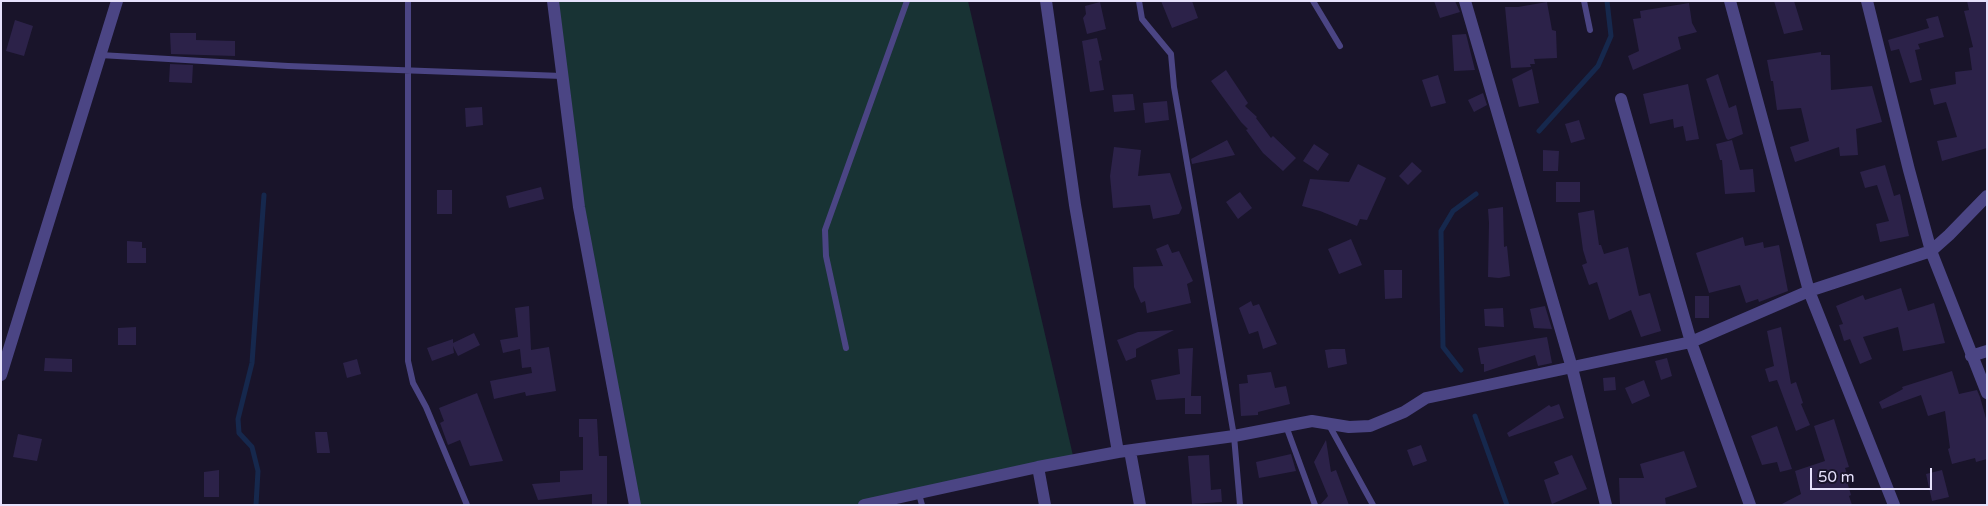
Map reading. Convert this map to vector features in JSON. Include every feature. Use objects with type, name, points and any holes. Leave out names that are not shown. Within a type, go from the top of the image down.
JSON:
[{"type":"street","points":[[1,375],[116,1]]},
{"type":"street","points":[[552,1],[579,207],[635,505]]},
{"type":"street","points":[[1046,1],[1075,205],[1124,452],[1140,505]]},
{"type":"street","points":[[1466,1],[1572,368],[1606,505]]},
{"type":"street","points":[[1730,1],[1809,291],[1894,505]]},
{"type":"street","points":[[1867,1],[1909,170],[1932,251],[1971,356],[1987,393]]},
{"type":"street","points":[[1621,99],[1691,342],[1750,505]]},
{"type":"street","points":[[864,505],[921,499],[1038,466],[1234,436],[1312,421],[1350,426],[1370,426],[1404,412],[1426,398],[1691,342],[1809,291],[1932,251],[1987,196]]},
{"type":"street","points":[[1971,356],[1987,351]]},
{"type":"street","points":[[1038,466],[1044,505]]},
{"type":"lane","points":[[408,1],[406,304],[408,361],[413,383],[426,407],[467,505]]},
{"type":"lane","points":[[846,348],[826,256],[825,230],[907,1]]},
{"type":"lane","points":[[1139,1],[1142,19],[1171,54],[1174,87],[1234,436],[1240,505]]},
{"type":"lane","points":[[1314,1],[1340,46]]},
{"type":"lane","points":[[1584,1],[1590,30]]},
{"type":"lane","points":[[100,56],[562,76]]},
{"type":"lane","points":[[1329,424],[1373,505]]},
{"type":"lane","points":[[1286,426],[1315,505]]},
{"type":"green space","points":[[553,1],[968,1],[1074,460],[858,505],[635,505],[579,207]]},
{"type":"building","points":[[1161,1],[1192,1],[1198,18],[1172,28]]},
{"type":"building","points":[[1434,1],[1455,1],[1460,12],[1440,18]]},
{"type":"building","points":[[1774,1],[1794,1],[1803,30],[1784,34]]},
{"type":"building","points":[[1967,1],[1987,1],[1987,148],[1942,161],[1937,141],[1957,137],[1946,102],[1934,105],[1930,89],[1956,84],[1955,72],[1972,70],[1969,48],[1973,47],[1964,11],[1969,10]]},
{"type":"building","points":[[1100,2],[1106,29],[1087,34],[1083,18],[1086,14],[1085,6]]},
{"type":"building","points":[[1547,2],[1552,30],[1556,31],[1557,58],[1534,59],[1535,64],[1530,64],[1531,67],[1511,68],[1505,7],[1518,7]]},
{"type":"building","points":[[1689,3],[1692,23],[1697,32],[1678,37],[1681,49],[1633,70],[1628,56],[1639,51],[1633,19],[1641,18],[1640,11]]},
{"type":"building","points":[[1938,16],[1944,37],[1918,44],[1920,49],[1915,50],[1922,80],[1910,83],[1899,49],[1891,51],[1888,40],[1929,28],[1926,19]]},
{"type":"building","points":[[15,20],[33,26],[24,56],[6,51]]},
{"type":"building","points":[[170,33],[196,33],[196,40],[235,41],[235,56],[171,54]]},
{"type":"building","points":[[1466,34],[1475,70],[1454,71],[1452,35]]},
{"type":"building","points":[[1097,38],[1102,60],[1099,61],[1104,90],[1090,92],[1082,41]]},
{"type":"building","points":[[1821,52],[1821,55],[1830,55],[1831,90],[1872,86],[1882,122],[1856,129],[1858,155],[1840,156],[1839,147],[1795,162],[1790,147],[1809,141],[1801,108],[1777,110],[1773,81],[1771,81],[1767,60]]},
{"type":"building","points":[[170,64],[193,65],[192,83],[169,82]]},
{"type":"building","points":[[1532,69],[1539,103],[1519,107],[1512,79]]},
{"type":"building","points":[[1226,70],[1248,103],[1245,106],[1257,117],[1271,138],[1273,136],[1296,158],[1283,171],[1263,153],[1246,130],[1248,129],[1211,81]]},
{"type":"building","points":[[1718,74],[1729,108],[1736,105],[1743,134],[1728,140],[1706,79]]},
{"type":"building","points":[[1438,75],[1446,103],[1431,107],[1422,80]]},
{"type":"building","points":[[1688,84],[1699,139],[1686,141],[1683,126],[1674,128],[1673,119],[1650,124],[1643,94]]},
{"type":"building","points":[[1483,93],[1487,105],[1474,112],[1468,100]]},
{"type":"building","points":[[1133,94],[1135,110],[1114,112],[1112,95]]},
{"type":"building","points":[[1167,101],[1169,120],[1145,123],[1143,103]]},
{"type":"building","points":[[482,107],[483,125],[466,127],[465,108]]},
{"type":"building","points":[[1579,120],[1585,139],[1571,143],[1565,124]]},
{"type":"building","points":[[1227,140],[1235,155],[1192,164],[1191,159]]},
{"type":"building","points":[[1732,140],[1740,170],[1753,169],[1755,192],[1725,194],[1722,160],[1720,160],[1716,144]]},
{"type":"building","points":[[1314,144],[1329,154],[1318,171],[1303,161]]},
{"type":"building","points":[[1114,147],[1141,150],[1138,176],[1170,173],[1182,208],[1179,214],[1153,219],[1150,205],[1113,208],[1110,176]]},
{"type":"building","points":[[1543,150],[1559,151],[1558,171],[1543,171]]},
{"type":"building","points":[[1412,162],[1422,171],[1408,185],[1399,176]]},
{"type":"building","points":[[1358,164],[1386,178],[1367,220],[1360,219],[1357,226],[1302,206],[1310,179],[1349,182]]},
{"type":"building","points":[[1885,165],[1894,196],[1900,194],[1909,236],[1880,242],[1876,224],[1889,221],[1877,185],[1865,188],[1860,172]]},
{"type":"building","points":[[1556,182],[1580,182],[1580,202],[1556,202]]},
{"type":"building","points":[[541,187],[544,199],[509,208],[506,196]]},
{"type":"building","points":[[437,190],[452,190],[452,214],[437,214]]},
{"type":"building","points":[[1240,192],[1252,208],[1238,219],[1226,202]]},
{"type":"building","points":[[1503,207],[1504,247],[1507,246],[1510,276],[1488,277],[1488,209]]},
{"type":"building","points":[[1594,210],[1599,245],[1601,245],[1604,254],[1628,247],[1639,296],[1650,293],[1661,331],[1641,337],[1631,310],[1609,320],[1597,282],[1589,285],[1582,265],[1587,263],[1583,250],[1578,213]]},
{"type":"building","points":[[1743,237],[1745,246],[1763,242],[1764,248],[1779,245],[1788,291],[1759,302],[1758,299],[1746,303],[1740,285],[1709,293],[1696,253]]},
{"type":"building","points":[[1351,239],[1362,265],[1339,274],[1328,249]]},
{"type":"building","points":[[127,241],[142,242],[142,248],[146,248],[146,263],[127,263]]},
{"type":"building","points":[[1168,244],[1172,253],[1179,251],[1193,281],[1187,284],[1191,303],[1147,313],[1145,301],[1141,303],[1134,287],[1133,267],[1163,266],[1156,249]]},
{"type":"building","points":[[1384,270],[1402,270],[1402,298],[1385,299]]},
{"type":"building","points":[[1901,288],[1908,311],[1934,303],[1945,343],[1903,351],[1898,327],[1863,337],[1872,359],[1860,364],[1850,339],[1844,341],[1839,325],[1843,324],[1836,306],[1863,295],[1865,300]]},
{"type":"building","points":[[1695,296],[1709,296],[1709,318],[1695,318]]},
{"type":"building","points":[[1251,301],[1253,306],[1259,304],[1277,344],[1263,349],[1258,331],[1249,334],[1239,308]]},
{"type":"building","points":[[529,306],[531,350],[549,347],[556,391],[526,396],[525,392],[494,399],[490,381],[532,373],[531,367],[522,368],[520,349],[503,353],[500,340],[518,337],[515,308]]},
{"type":"building","points":[[1545,306],[1552,329],[1534,328],[1530,309]]},
{"type":"building","points":[[1503,308],[1504,327],[1485,326],[1484,309]]},
{"type":"building","points":[[136,327],[136,345],[118,345],[118,328]]},
{"type":"building","points":[[1781,327],[1791,384],[1796,382],[1803,403],[1801,404],[1810,425],[1796,431],[1777,380],[1769,382],[1765,369],[1774,366],[1767,331]]},
{"type":"building","points":[[1174,330],[1136,349],[1136,357],[1126,361],[1117,340],[1138,332]]},
{"type":"building","points":[[474,333],[480,345],[458,356],[453,346],[454,353],[432,361],[427,348],[453,339],[453,343]]},
{"type":"building","points":[[1547,337],[1552,363],[1538,366],[1535,355],[1484,372],[1484,364],[1481,364],[1478,348]]},
{"type":"building","points":[[1193,348],[1191,396],[1201,396],[1201,414],[1185,414],[1185,398],[1156,400],[1151,380],[1180,374],[1178,349]]},
{"type":"building","points":[[1345,349],[1347,364],[1328,368],[1325,350]]},
{"type":"building","points":[[45,358],[72,359],[72,372],[44,371]]},
{"type":"building","points":[[1667,358],[1672,376],[1661,380],[1655,361]]},
{"type":"building","points":[[357,359],[361,374],[347,378],[343,363]]},
{"type":"building","points":[[1952,371],[1959,394],[1977,390],[1980,397],[1987,422],[1987,459],[1976,462],[1975,458],[1952,464],[1948,449],[1950,448],[1945,411],[1928,416],[1921,395],[1882,409],[1879,402],[1903,389],[1902,387]]},
{"type":"building","points":[[1271,372],[1275,388],[1286,386],[1290,404],[1258,412],[1258,415],[1241,416],[1239,384],[1248,383],[1247,375]]},
{"type":"building","points":[[1615,377],[1616,390],[1604,391],[1603,378]]},
{"type":"building","points":[[1644,380],[1650,396],[1632,404],[1625,388]]},
{"type":"building","points":[[477,393],[503,461],[470,466],[460,440],[448,445],[440,423],[444,421],[439,408]]},
{"type":"building","points":[[1559,404],[1564,418],[1509,437],[1507,433],[1549,405],[1551,407]]},
{"type":"building","points":[[579,419],[597,419],[599,456],[607,456],[607,505],[592,505],[592,494],[538,500],[532,484],[560,482],[560,471],[583,470],[583,437],[579,437]]},
{"type":"building","points":[[1834,419],[1849,467],[1845,468],[1847,474],[1845,475],[1852,505],[1780,505],[1801,494],[1795,471],[1825,461],[1814,426]]},
{"type":"building","points":[[1777,426],[1792,469],[1780,472],[1777,462],[1762,465],[1751,436]]},
{"type":"building","points":[[315,432],[327,432],[330,453],[317,453]]},
{"type":"building","points":[[18,434],[42,439],[37,461],[13,457]]},
{"type":"building","points":[[1326,440],[1331,472],[1336,470],[1349,505],[1320,505],[1328,496],[1314,462]]},
{"type":"building","points":[[1421,445],[1427,461],[1413,466],[1407,450]]},
{"type":"building","points":[[1684,451],[1697,487],[1665,498],[1666,505],[1620,505],[1619,478],[1644,478],[1640,464]]},
{"type":"building","points":[[1291,454],[1296,471],[1259,478],[1256,462]]},
{"type":"building","points":[[1209,455],[1211,490],[1221,489],[1222,502],[1192,504],[1188,456]]},
{"type":"building","points":[[1572,455],[1587,489],[1552,504],[1544,480],[1559,474],[1554,462]]},
{"type":"building","points":[[219,470],[219,497],[204,497],[204,472]]},
{"type":"building","points":[[1942,470],[1949,497],[1932,501],[1926,474]]},
{"type":"waterway","points":[[1539,131],[1598,66],[1611,36],[1607,1]]},
{"type":"waterway","points":[[1461,370],[1443,347],[1441,231],[1453,211],[1476,194]]},
{"type":"waterway","points":[[256,505],[258,471],[252,447],[239,433],[238,419],[252,363],[264,195]]},
{"type":"waterway","points":[[1475,416],[1507,505]]}]
